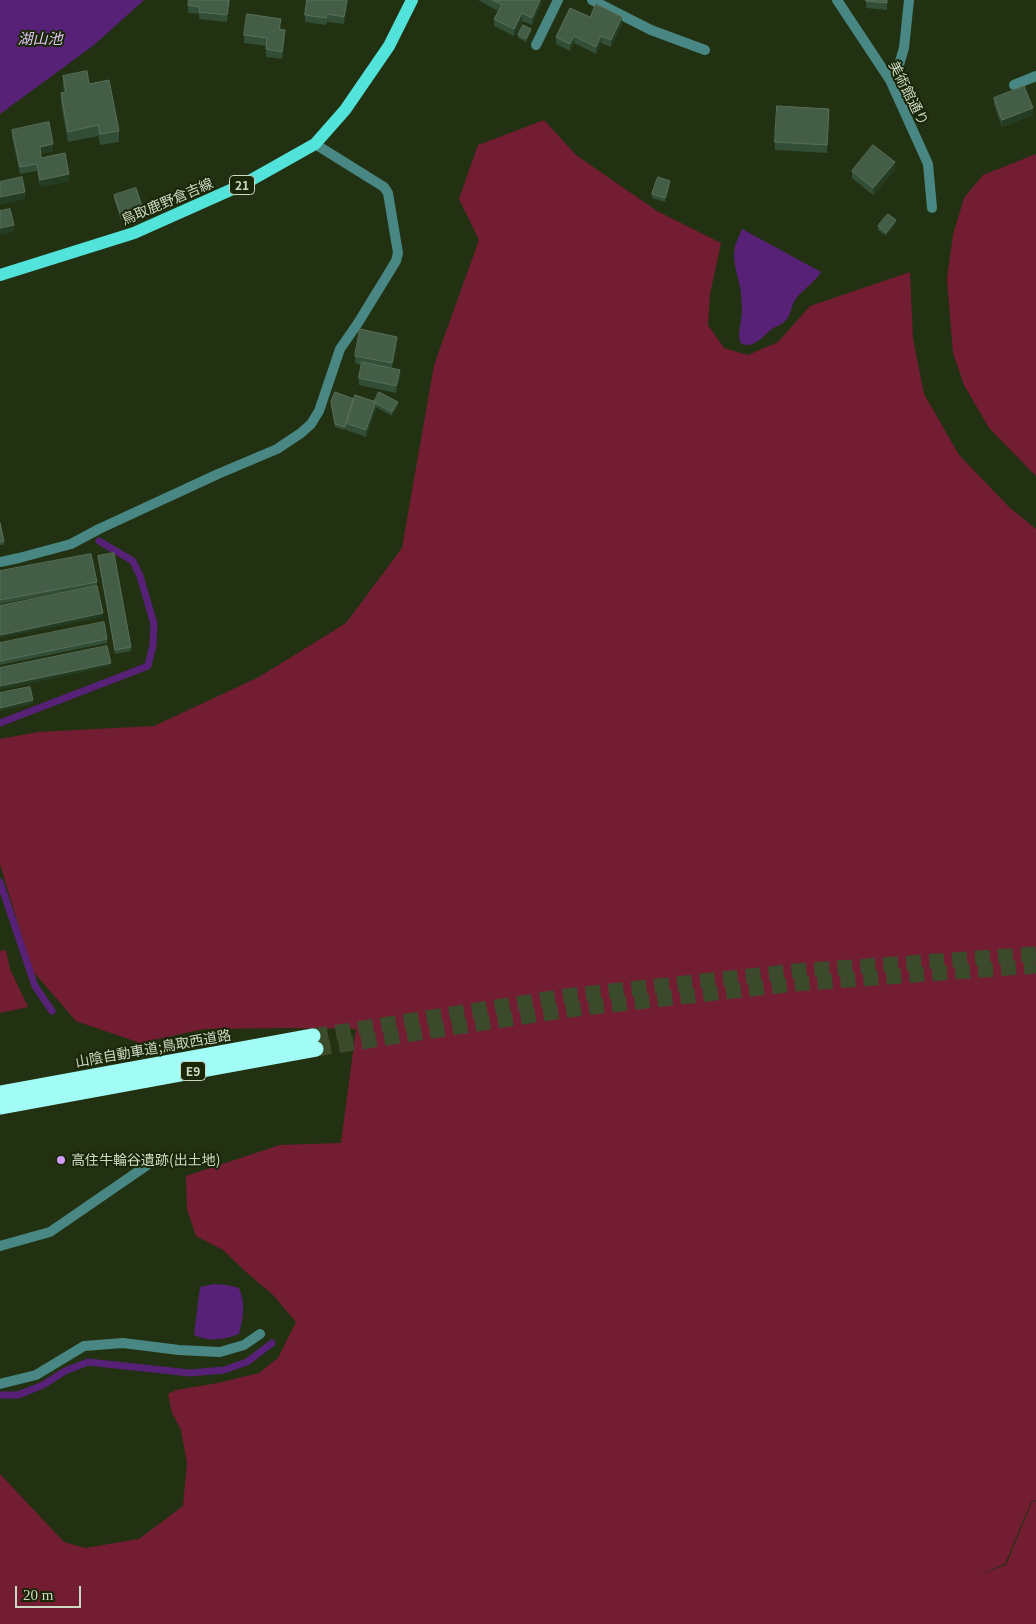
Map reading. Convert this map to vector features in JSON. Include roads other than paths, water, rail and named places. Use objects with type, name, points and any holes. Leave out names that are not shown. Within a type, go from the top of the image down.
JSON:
[{"type":"highway","name":"山陰自動車道;鳥取西道路","points":[[0,1093],[68,1087],[315,1043]]},
{"type":"highway","name":"山陰自動車道;鳥取西道路","points":[[0,1107],[68,1087]]},
{"type":"main road","name":"鳥取鹿野倉吉線","points":[[0,275],[134,233],[244,184],[315,144],[345,110],[389,46],[412,0]]},
{"type":"street","points":[[536,45],[558,0]]},
{"type":"street","points":[[592,0],[651,30],[705,50]]},
{"type":"street","name":"美術館通り","points":[[837,0],[890,80],[928,164],[932,208]]},
{"type":"street","points":[[890,80],[899,65],[904,48],[909,0]]},
{"type":"street","points":[[1014,85],[1036,76]]},
{"type":"street","points":[[0,562],[72,544],[99,529],[218,474],[278,449],[311,424],[320,411],[340,349],[358,324],[396,260],[398,252],[388,193],[384,187],[315,144]]},
{"type":"street","points":[[0,1246],[50,1232],[146,1166]]},
{"type":"street","points":[[0,1384],[36,1375],[84,1346],[123,1343],[179,1350],[220,1352],[244,1345],[260,1334]]},
{"type":"water","name":"湖山池","points":[[0,0],[144,0],[94,45],[0,114]]},
{"type":"water","points":[[742,229],[821,272],[795,300],[789,316],[784,322],[772,329],[757,342],[749,345],[744,345],[740,342],[741,291],[734,255],[735,246]]},
{"type":"water","points":[[214,1284],[239,1288],[243,1305],[243,1317],[239,1334],[217,1339],[206,1339],[194,1335],[200,1287]]},
{"type":"waterway","points":[[0,723],[148,666],[153,645],[154,624],[140,576],[133,561],[99,541]]},
{"type":"waterway","points":[[0,882],[35,986],[52,1011]]},
{"type":"waterway","points":[[0,1395],[18,1395],[43,1385],[65,1371],[88,1362],[190,1373],[224,1370],[247,1362],[272,1343]]},
{"type":"tunnel","points":[[313,1036],[565,996],[795,971],[1036,954]]},
{"type":"tunnel","points":[[316,1049],[568,1010],[795,984],[1036,966]]},
{"type":"place","name":"高住牛輪谷遺跡(出土地)","points":[[61,1160]]}]
